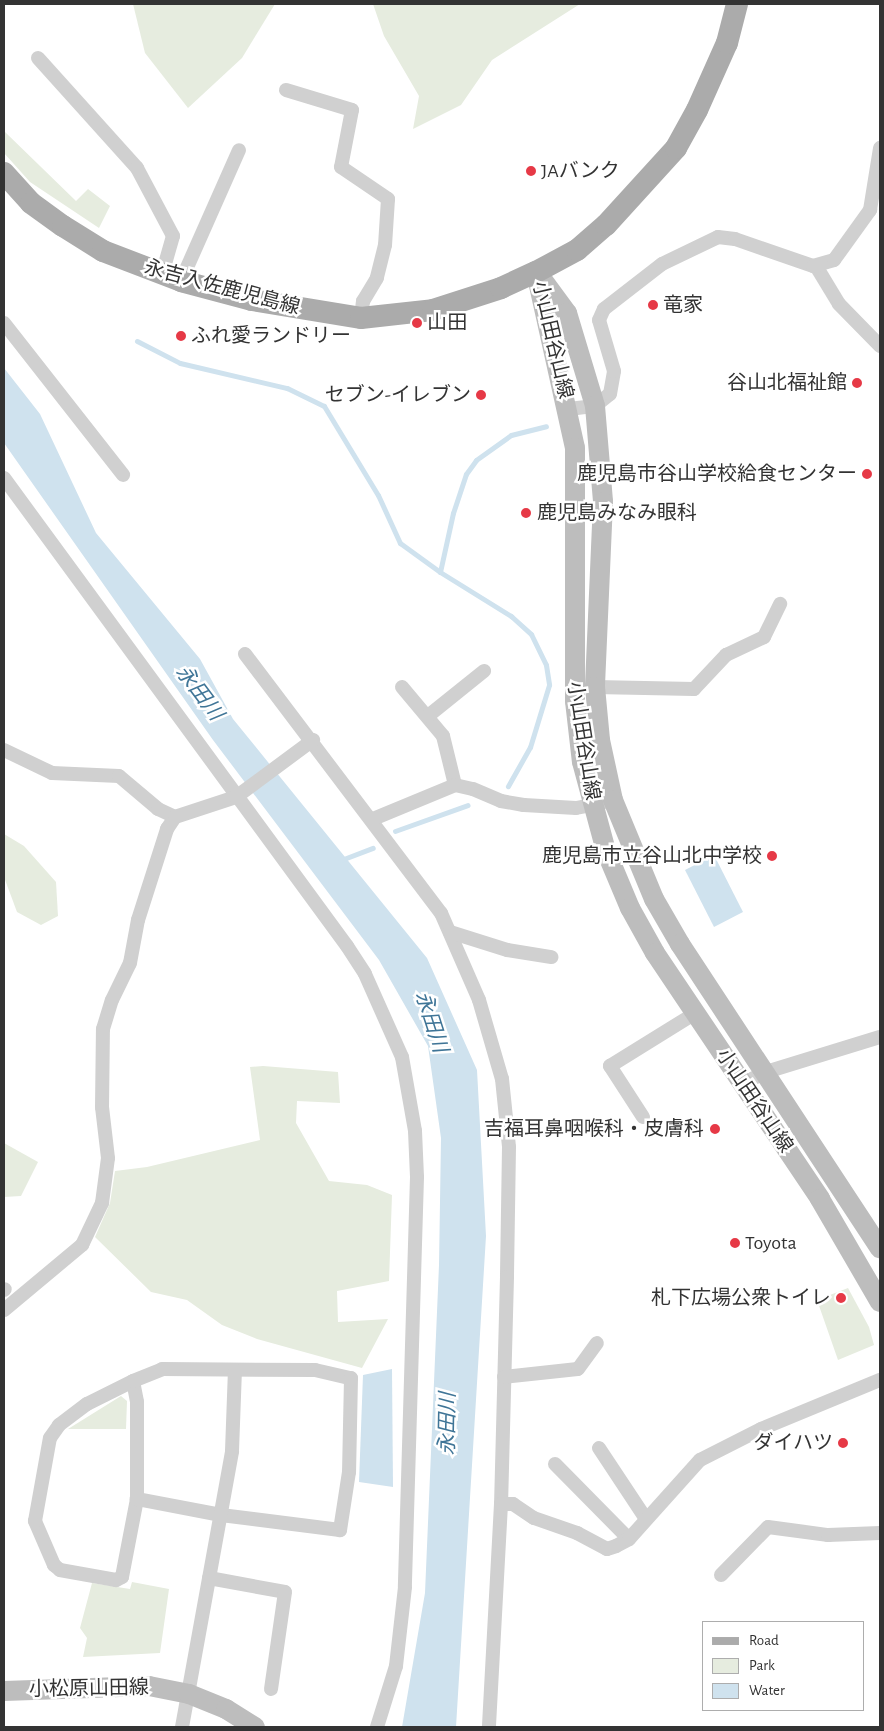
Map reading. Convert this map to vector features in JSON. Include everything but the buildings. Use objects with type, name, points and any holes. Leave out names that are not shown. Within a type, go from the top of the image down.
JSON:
[{"type":"main road","name":"永吉入佐鹿児島線","points":[[4,173],[32,203],[63,226],[104,251],[171,278],[252,300],[361,318],[434,310],[501,288],[536,272],[577,250],[606,225],[676,148],[698,110],[727,43],[737,4]]},
{"type":"main road","name":"小山田谷山線","points":[[536,272],[567,313],[595,406],[603,502],[595,687],[600,740],[613,800],[654,899],[680,944],[880,1248]]},
{"type":"main road","name":"小山田谷山線","points":[[536,272],[545,323],[569,409],[577,482],[572,670],[578,730],[592,806],[630,908],[694,1014],[830,1215],[880,1302]]},
{"type":"main road","name":"小松原山田線","points":[[4,1691],[148,1686],[188,1694],[226,1709],[255,1727]]},
{"type":"street","points":[[38,58],[136,168],[173,236],[171,278]]},
{"type":"street","points":[[286,90],[352,110],[341,167],[388,199],[386,245],[378,278],[363,301],[361,318]]},
{"type":"street","points":[[569,409],[595,406],[610,394],[614,384],[614,371],[600,327],[604,309],[662,264],[708,240],[727,237],[816,266],[834,260],[867,218],[880,148]]},
{"type":"street","points":[[171,278],[239,150]]},
{"type":"street","points":[[816,266],[838,304],[880,346]]},
{"type":"street","points":[[4,323],[123,475]]},
{"type":"street","points":[[4,478],[236,796],[322,909],[365,974],[402,1057],[410,1096],[417,1177],[406,1588],[396,1666],[377,1727]]},
{"type":"street","points":[[595,687],[694,689],[726,654],[764,637],[780,604]]},
{"type":"street","points":[[245,654],[373,819],[441,913],[464,958],[491,1036],[507,1117],[509,1147],[501,1504],[489,1727]]},
{"type":"street","points":[[428,716],[484,671]]},
{"type":"street","points":[[402,687],[443,736],[454,785]]},
{"type":"street","points":[[4,1310],[82,1245],[102,1203],[108,1158],[102,1107],[104,1029],[112,1000],[130,963],[134,934],[158,849],[174,817],[236,796],[313,740]]},
{"type":"street","points":[[4,750],[52,773],[119,776],[158,809],[174,817]]},
{"type":"street","points":[[373,819],[454,785],[472,789],[501,802],[576,808],[613,800]]},
{"type":"street","points":[[450,932],[507,950],[551,957]]},
{"type":"street","points":[[643,1117],[610,1066],[694,1014]]},
{"type":"street","points":[[742,1084],[766,1072],[880,1037]]},
{"type":"street","points":[[504,1376],[578,1369],[597,1343]]},
{"type":"street","points":[[132,1381],[136,1402],[136,1499],[122,1577],[116,1580],[60,1570],[54,1565],[36,1521],[50,1438],[60,1425],[88,1404],[132,1381],[162,1369],[235,1371],[315,1370],[351,1378],[349,1472],[340,1530],[221,1515],[136,1499]]},
{"type":"street","points":[[182,1727],[232,1451],[235,1371]]},
{"type":"street","points":[[501,1504],[513,1504],[534,1518],[577,1533],[607,1549],[629,1539],[700,1460],[761,1429],[880,1380]]},
{"type":"street","points":[[599,1448],[646,1519]]},
{"type":"street","points":[[555,1464],[629,1539]]},
{"type":"street","points":[[721,1575],[768,1527],[828,1535],[880,1533]]},
{"type":"street","points":[[209,1578],[285,1592],[271,1689]]},
{"type":"green space","points":[[133,4],[275,4],[242,58],[188,108],[145,53]]},
{"type":"green space","points":[[373,4],[580,4],[492,60],[461,105],[413,129],[419,96],[384,36]]},
{"type":"green space","points":[[4,131],[76,201],[88,189],[110,206],[99,228],[30,182],[4,153]]},
{"type":"green space","points":[[4,834],[24,846],[56,882],[58,916],[41,925],[17,912],[4,877]]},
{"type":"green space","points":[[263,1066],[338,1072],[340,1103],[297,1101],[296,1123],[329,1181],[367,1185],[392,1195],[389,1281],[337,1291],[338,1322],[388,1319],[362,1368],[257,1339],[222,1325],[187,1300],[151,1292],[95,1237],[110,1203],[115,1171],[147,1167],[260,1140],[250,1067]]},
{"type":"green space","points":[[4,1143],[38,1162],[21,1196],[4,1197]]},
{"type":"green space","points":[[848,1288],[869,1327],[874,1345],[838,1360],[817,1300]]},
{"type":"green space","points":[[121,1396],[127,1401],[126,1429],[68,1429]]},
{"type":"green space","points":[[132,1582],[169,1589],[160,1653],[83,1657],[87,1638],[80,1628],[92,1583],[130,1589]]},
{"type":"water","name":"永田川","points":[[4,368],[40,414],[96,533],[200,659],[233,719],[427,958],[477,1070],[486,1236],[456,1727],[402,1727],[425,1593],[439,1265],[441,1138],[428,1046],[379,960],[213,740],[4,443]]},
{"type":"water","points":[[714,855],[743,912],[714,927],[685,870]]},
{"type":"water","points":[[392,1369],[393,1487],[359,1482],[363,1375]]},
{"type":"waterway","points":[[137,341],[180,363],[287,388],[324,406],[378,495],[400,543],[440,572],[511,616],[531,634],[546,665],[549,685],[530,747],[508,786]]},
{"type":"waterway","points":[[440,572],[453,513],[466,474],[476,460],[511,435],[546,426]]},
{"type":"waterway","points":[[395,831],[468,805]]},
{"type":"waterway","points":[[341,860],[373,848]]},
{"type":"place","name":"JAバンク","points":[[531,171]]},
{"type":"place","name":"竜家","points":[[653,305]]},
{"type":"place","name":"山田","points":[[417,323]]},
{"type":"place","name":"ふれ愛ランドリー","points":[[181,336]]},
{"type":"place","name":"谷山北福祉館","points":[[857,383]]},
{"type":"place","name":"セブン-イレブン","points":[[481,395]]},
{"type":"place","name":"鹿児島市谷山学校給食センター","points":[[867,474]]},
{"type":"place","name":"鹿児島みなみ眼科","points":[[526,513]]},
{"type":"place","name":"鹿児島市立谷山北中学校","points":[[772,856]]},
{"type":"place","name":"吉福耳鼻咽喉科・皮膚科","points":[[715,1129]]},
{"type":"place","name":"Toyota","points":[[735,1243]]},
{"type":"place","name":"札下広場公衆トイレ","points":[[841,1298]]},
{"type":"place","name":"ダイハツ","points":[[843,1443]]}]
